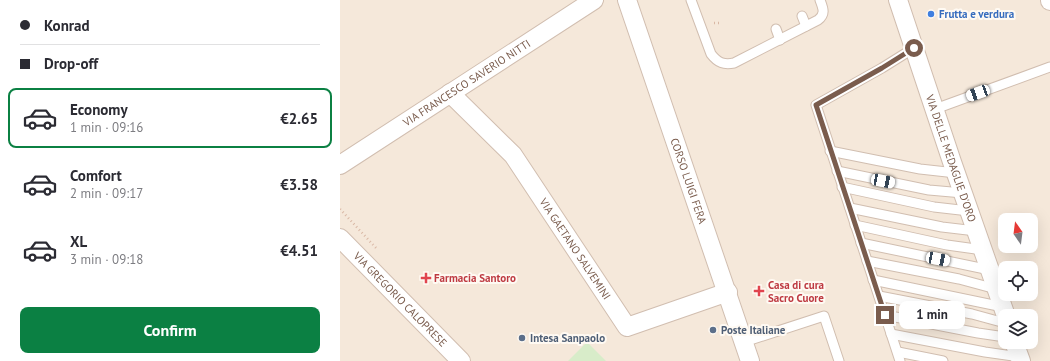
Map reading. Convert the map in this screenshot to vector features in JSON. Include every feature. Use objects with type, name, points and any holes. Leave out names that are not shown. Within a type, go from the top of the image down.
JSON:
[{"type":"street","name":"VIA FRANCESCO SAVERIO NITTI","points":[[340,165],[594,0]]},
{"type":"street","name":"CORSO LUIGI FERA","points":[[627,0],[728,292],[750,361]]},
{"type":"street","name":"VIA DELLE MEDAGLIE D'ORO","points":[[898,0],[1002,309]]},
{"type":"street","name":"VIA GAETANO SALVEMINI","points":[[450,93],[513,155],[627,327],[728,292]]},
{"type":"street","name":"VIA GREGORIO CALOPRESE","points":[[340,238],[461,361]]},
{"type":"lane","points":[[691,0],[711,54],[716,60],[723,64],[734,63],[780,40],[822,16],[823,12],[820,0]]},
{"type":"lane","points":[[802,16],[806,26]]},
{"type":"lane","points":[[776,29],[780,40]]},
{"type":"lane","points":[[914,48],[816,105],[842,188],[899,357],[943,361]]},
{"type":"lane","points":[[934,109],[1050,67]]},
{"type":"lane","points":[[830,151],[920,170],[956,173]]},
{"type":"lane","points":[[837,171],[929,190],[963,193]]},
{"type":"lane","points":[[842,188],[934,207],[969,211]]},
{"type":"lane","points":[[850,208],[942,227],[976,231]]},
{"type":"lane","points":[[856,226],[947,245],[983,250]]},
{"type":"lane","points":[[861,243],[990,270]]},
{"type":"lane","points":[[867,261],[996,288]]},
{"type":"lane","points":[[874,280],[998,313]]},
{"type":"lane","points":[[879,296],[972,314],[998,315]]},
{"type":"lane","points":[[885,315],[998,336]]},
{"type":"lane","points":[[744,342],[824,316],[839,361]]},
{"type":"lane","points":[[891,334],[985,352],[1018,353]]},
{"type":"path","points":[[714,24],[719,23]]},
{"type":"shaded area","points":[[340,0],[1050,0],[1050,361],[340,361]]},
{"type":"green space","points":[[587,342],[606,361],[568,361]]},
{"type":"place","name":"Frutta e verdura","points":[[931,14]]},
{"type":"place","name":"Farmacia Santoro","points":[[426,278]]},
{"type":"place","name":"Casa di cura Sacro Cuore","points":[[759,291]]},
{"type":"place","name":"Poste Italiane","points":[[713,330]]},
{"type":"place","name":"Intesa Sanpaolo","points":[[522,338]]},
{"type":"route","points":[[885,315],[816,105],[914,48]]}]
